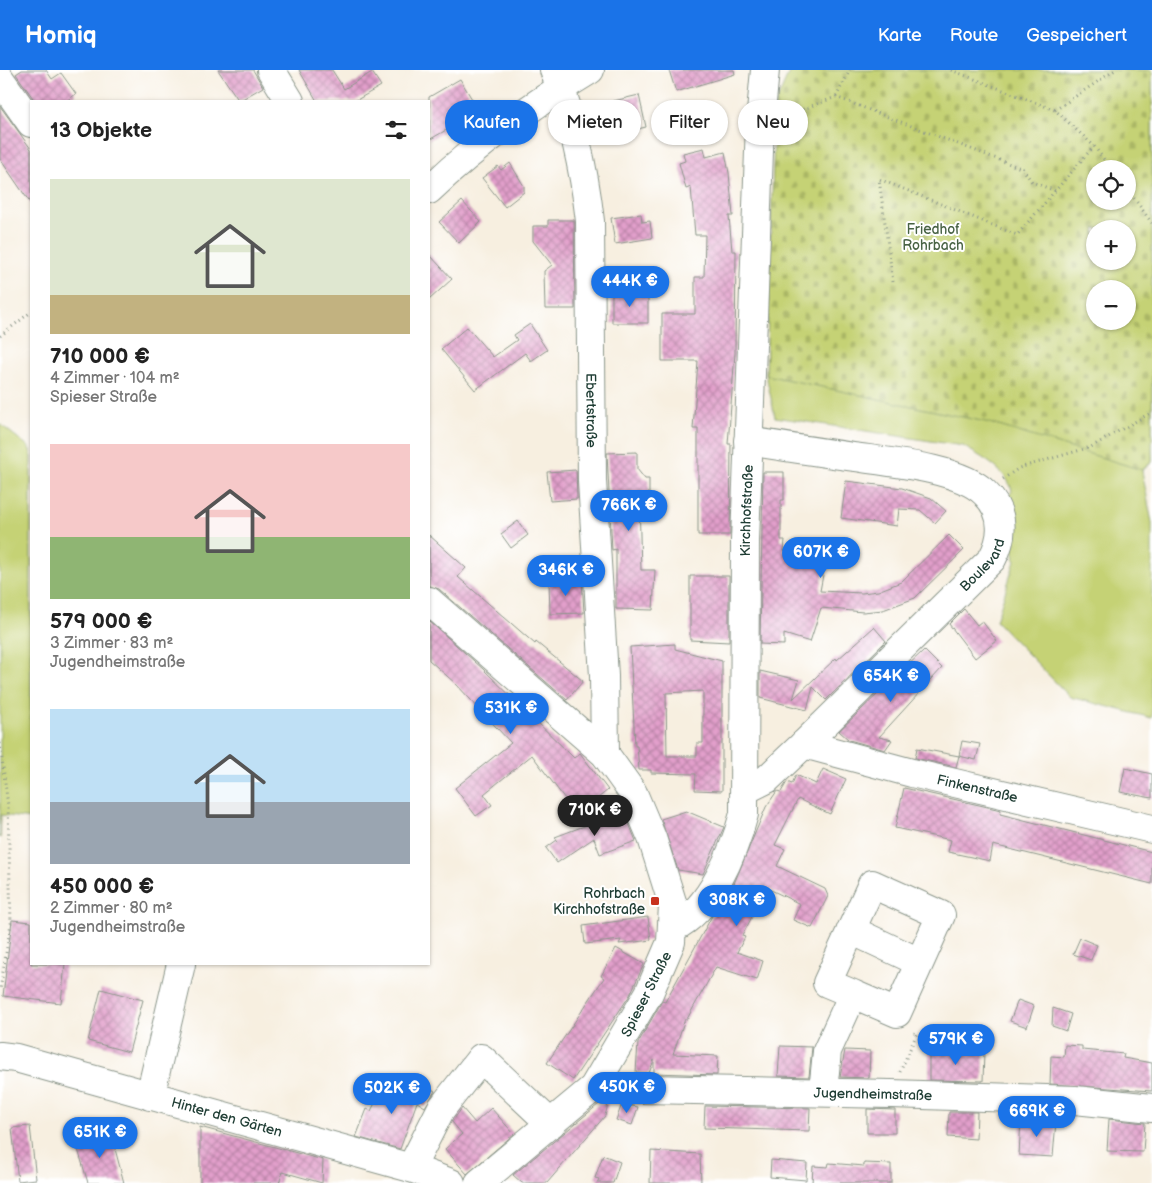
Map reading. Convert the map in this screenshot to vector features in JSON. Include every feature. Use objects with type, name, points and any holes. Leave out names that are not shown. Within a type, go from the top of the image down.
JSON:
[{"type":"street","points":[[271,70],[289,100]]},
{"type":"street","points":[[430,189],[558,79],[590,70]]},
{"type":"street","name":"Kirchhofstraße","points":[[674,927],[685,922],[698,909],[712,890],[738,835],[744,814],[744,613],[748,441],[760,123],[765,70]]},
{"type":"street","points":[[0,79],[30,122]]},
{"type":"street","name":"Ebertstraße","points":[[558,79],[576,138],[590,221],[592,481],[604,676],[605,754]]},
{"type":"street","points":[[748,441],[935,470],[985,492]]},
{"type":"street","name":"Boulevard","points":[[745,790],[767,779],[992,559],[1001,544],[1002,528],[997,508],[985,492]]},
{"type":"street","name":"Spieser Straße","points":[[430,602],[605,754],[632,793],[652,838],[673,905],[674,927],[671,942],[649,993],[593,1088],[479,1183]]},
{"type":"street","name":"Finkenstraße","points":[[804,744],[912,773],[1152,829]]},
{"type":"street","points":[[872,884],[941,915],[920,962],[897,1013],[827,983],[872,884]]},
{"type":"street","points":[[851,930],[920,962]]},
{"type":"street","points":[[150,1096],[181,965]]},
{"type":"street","points":[[823,1092],[827,1050],[853,994]]},
{"type":"street","name":"Hinter den Gärten","points":[[0,1056],[16,1058],[411,1168],[451,1183]]},
{"type":"street","points":[[411,1168],[441,1109],[481,1058],[550,1124]]},
{"type":"street","name":"Jugendheimstraße","points":[[593,1088],[823,1092],[1075,1100],[1152,1108]]},
{"type":"path","points":[[836,97],[850,70]]},
{"type":"path","points":[[951,70],[1055,110],[1094,146],[1105,160]]},
{"type":"path","points":[[1055,110],[1114,70]]},
{"type":"path","points":[[808,108],[836,97],[1023,169],[1032,182],[1056,191]]},
{"type":"path","points":[[893,282],[879,179],[1017,235],[1094,146]]},
{"type":"path","points":[[1136,201],[1152,223]]},
{"type":"path","points":[[0,336],[30,313]]},
{"type":"path","points":[[985,492],[1020,468],[1091,447],[1152,412]]},
{"type":"path","points":[[0,743],[8,806],[11,922],[0,990]]},
{"type":"path","points":[[891,1094],[917,1034],[902,1027],[897,1013]]},
{"type":"green space","name":"Friedhof Rohrbach","points":[[790,70],[1152,70],[1152,462],[1142,471],[1152,523],[1152,718],[1070,697],[996,621],[1015,561],[1007,498],[1012,491],[1009,483],[999,470],[963,446],[775,417],[766,375],[774,145],[808,145],[808,100],[781,100]]},
{"type":"green space","name":"Friedhof Rohrbach","points":[[790,70],[1152,70],[1152,462],[1142,470],[986,422],[766,375],[774,145],[808,145],[808,100],[777,100]]},
{"type":"green space","points":[[0,424],[28,446],[30,450],[30,819],[1,815],[0,838]]},
{"type":"building","points":[[22,70],[46,70],[52,79],[61,73],[76,94],[67,100],[34,100],[16,74]]},
{"type":"building","points":[[218,70],[253,70],[263,87],[238,100]]},
{"type":"building","points":[[299,70],[332,70],[344,89],[372,72],[381,86],[357,100],[316,100]]},
{"type":"building","points":[[669,70],[734,70],[735,74],[676,92]]},
{"type":"building","points":[[460,79],[472,100],[445,100],[445,131],[430,139],[429,97]]},
{"type":"building","points":[[639,95],[640,100],[618,100]]},
{"type":"building","points":[[641,104],[646,127],[641,128]]},
{"type":"building","points":[[0,106],[30,148],[30,203],[0,159]]},
{"type":"building","points":[[704,148],[706,157],[725,152],[733,216],[729,216],[732,251],[736,251],[735,353],[728,444],[731,444],[730,535],[698,535],[698,429],[693,429],[698,361],[662,361],[662,314],[695,314],[695,277],[704,277],[705,235],[695,235],[691,187],[686,189],[679,163],[685,161],[683,153]]},
{"type":"building","points":[[510,163],[524,186],[524,192],[505,207],[482,178],[498,166],[501,170]]},
{"type":"building","points":[[462,201],[481,222],[459,243],[439,222]]},
{"type":"building","points":[[641,214],[642,222],[650,221],[652,238],[615,244],[611,218]]},
{"type":"building","points":[[548,220],[574,220],[575,309],[545,309],[544,271],[552,265],[533,241],[533,226],[548,226]]},
{"type":"building","points":[[430,255],[452,279],[430,299]]},
{"type":"building","points":[[612,294],[648,294],[648,323],[612,323]]},
{"type":"building","points":[[530,324],[547,350],[531,361],[525,353],[475,390],[441,349],[467,327],[493,357],[517,340],[514,335]]},
{"type":"building","points":[[637,452],[637,469],[645,479],[649,479],[649,500],[639,500],[641,570],[655,570],[653,610],[616,609],[616,549],[612,550],[607,453]]},
{"type":"building","points":[[576,470],[577,499],[550,501],[547,472]]},
{"type":"building","points":[[763,472],[784,472],[784,500],[781,500],[781,540],[785,540],[784,551],[826,559],[820,591],[862,593],[878,591],[901,582],[949,535],[964,550],[915,598],[883,610],[863,612],[821,608],[810,642],[784,634],[784,645],[760,644]]},
{"type":"building","points":[[846,481],[902,488],[931,498],[946,511],[935,523],[920,510],[899,509],[897,526],[841,518]]},
{"type":"building","points":[[518,521],[528,535],[511,548],[501,534]]},
{"type":"building","points":[[430,536],[466,568],[458,577],[535,644],[536,642],[583,681],[567,700],[439,589],[430,586]]},
{"type":"building","points":[[690,576],[729,576],[729,642],[690,640]]},
{"type":"building","points":[[582,580],[584,613],[550,614],[549,581]]},
{"type":"building","points":[[964,609],[977,625],[982,621],[997,641],[975,658],[949,624]]},
{"type":"building","points":[[430,622],[483,669],[574,758],[580,753],[608,790],[577,815],[532,755],[484,794],[492,805],[476,816],[455,788],[511,743],[456,684],[430,661]]},
{"type":"building","points":[[874,627],[886,641],[826,700],[813,687],[807,710],[760,698],[760,671],[799,680],[793,699],[836,658],[837,660]]},
{"type":"building","points":[[675,644],[675,649],[722,661],[722,791],[695,790],[696,774],[651,773],[651,770],[639,770],[637,746],[635,746],[630,647]],"holes":[[[703,691],[703,743],[697,743],[697,756],[667,756],[666,693]]]},
{"type":"building","points":[[924,650],[942,668],[879,737],[892,740],[885,750],[849,740],[839,731]]},
{"type":"building","points":[[962,741],[980,744],[976,760],[959,756]]},
{"type":"building","points":[[917,748],[959,756],[956,767],[915,758]]},
{"type":"building","points":[[1125,768],[1152,774],[1152,798],[1120,792]]},
{"type":"building","points":[[823,769],[846,779],[830,814],[798,799],[775,845],[785,849],[777,866],[825,889],[828,896],[812,928],[793,920],[800,904],[767,888],[742,936],[745,937],[737,952],[763,961],[757,980],[716,967],[687,1019],[685,1019],[673,1054],[718,1056],[717,1075],[654,1073],[654,1060],[649,1073],[636,1072],[638,1043],[662,1001],[665,1002],[712,916],[733,886],[766,807],[777,791],[781,792],[787,782],[792,784],[796,775],[816,784]]},
{"type":"building","points":[[904,788],[1001,810],[1000,814],[1152,852],[1152,884],[993,845],[990,861],[948,852],[951,840],[895,828]]},
{"type":"building","points":[[624,811],[636,841],[600,854],[594,838],[557,863],[546,848],[557,840],[555,837]]},
{"type":"building","points":[[686,811],[724,827],[703,874],[678,870],[661,819]]},
{"type":"building","points":[[648,917],[651,940],[619,944],[621,940],[585,944],[583,926]]},
{"type":"building","points":[[12,920],[30,922],[30,965],[65,965],[61,1003],[3,996]]},
{"type":"building","points":[[1080,938],[1097,945],[1091,960],[1073,954]]},
{"type":"building","points":[[616,948],[644,964],[630,995],[573,1080],[547,1063],[604,978],[601,976]]},
{"type":"building","points":[[101,989],[143,1000],[129,1052],[88,1041]]},
{"type":"building","points":[[1018,1000],[1034,1006],[1027,1027],[1010,1021]]},
{"type":"building","points":[[1053,1008],[1071,1014],[1066,1031],[1052,1026]]},
{"type":"building","points":[[1065,1045],[1082,1046],[1082,1050],[1124,1054],[1123,1058],[1152,1063],[1152,1091],[1050,1084],[1051,1056],[1064,1057]]},
{"type":"building","points":[[780,1046],[812,1047],[809,1077],[778,1076]]},
{"type":"building","points":[[845,1050],[870,1051],[869,1078],[840,1077]]},
{"type":"building","points":[[929,1052],[984,1053],[983,1081],[929,1080]]},
{"type":"building","points":[[386,1081],[418,1097],[422,1090],[418,1085],[420,1082],[435,1091],[425,1107],[417,1102],[400,1149],[356,1137],[367,1109],[371,1111]]},
{"type":"building","points":[[599,1104],[608,1104],[605,1116],[547,1183],[522,1183],[513,1175]]},
{"type":"building","points":[[622,1104],[638,1107],[632,1125],[616,1120]]},
{"type":"building","points":[[705,1106],[810,1108],[809,1131],[704,1128]]},
{"type":"building","points":[[462,1108],[475,1123],[491,1108],[514,1134],[467,1174],[445,1149],[462,1134],[452,1122]]},
{"type":"building","points":[[867,1109],[895,1110],[895,1133],[867,1133]]},
{"type":"building","points":[[949,1112],[977,1112],[976,1139],[948,1137]]},
{"type":"building","points":[[1021,1119],[1056,1121],[1053,1157],[1019,1155]]},
{"type":"building","points":[[1109,1119],[1145,1123],[1143,1152],[1107,1151]]},
{"type":"building","points":[[30,1126],[36,1179],[18,1181],[12,1128]]},
{"type":"building","points":[[200,1127],[323,1160],[322,1183],[283,1172],[279,1183],[200,1183]]},
{"type":"building","points":[[110,1130],[124,1183],[88,1183],[75,1139]]},
{"type":"building","points":[[651,1151],[700,1154],[701,1183],[650,1183]]},
{"type":"building","points":[[603,1155],[620,1162],[613,1183],[597,1183],[599,1179],[595,1178]]},
{"type":"building","points":[[771,1160],[807,1163],[806,1180],[770,1177]]},
{"type":"building","points":[[829,1163],[864,1166],[864,1163],[891,1164],[891,1183],[812,1183],[813,1166],[828,1167]]},
{"type":"place","name":"Rohrbach Kirchhofstraße","points":[[655,901]]}]
